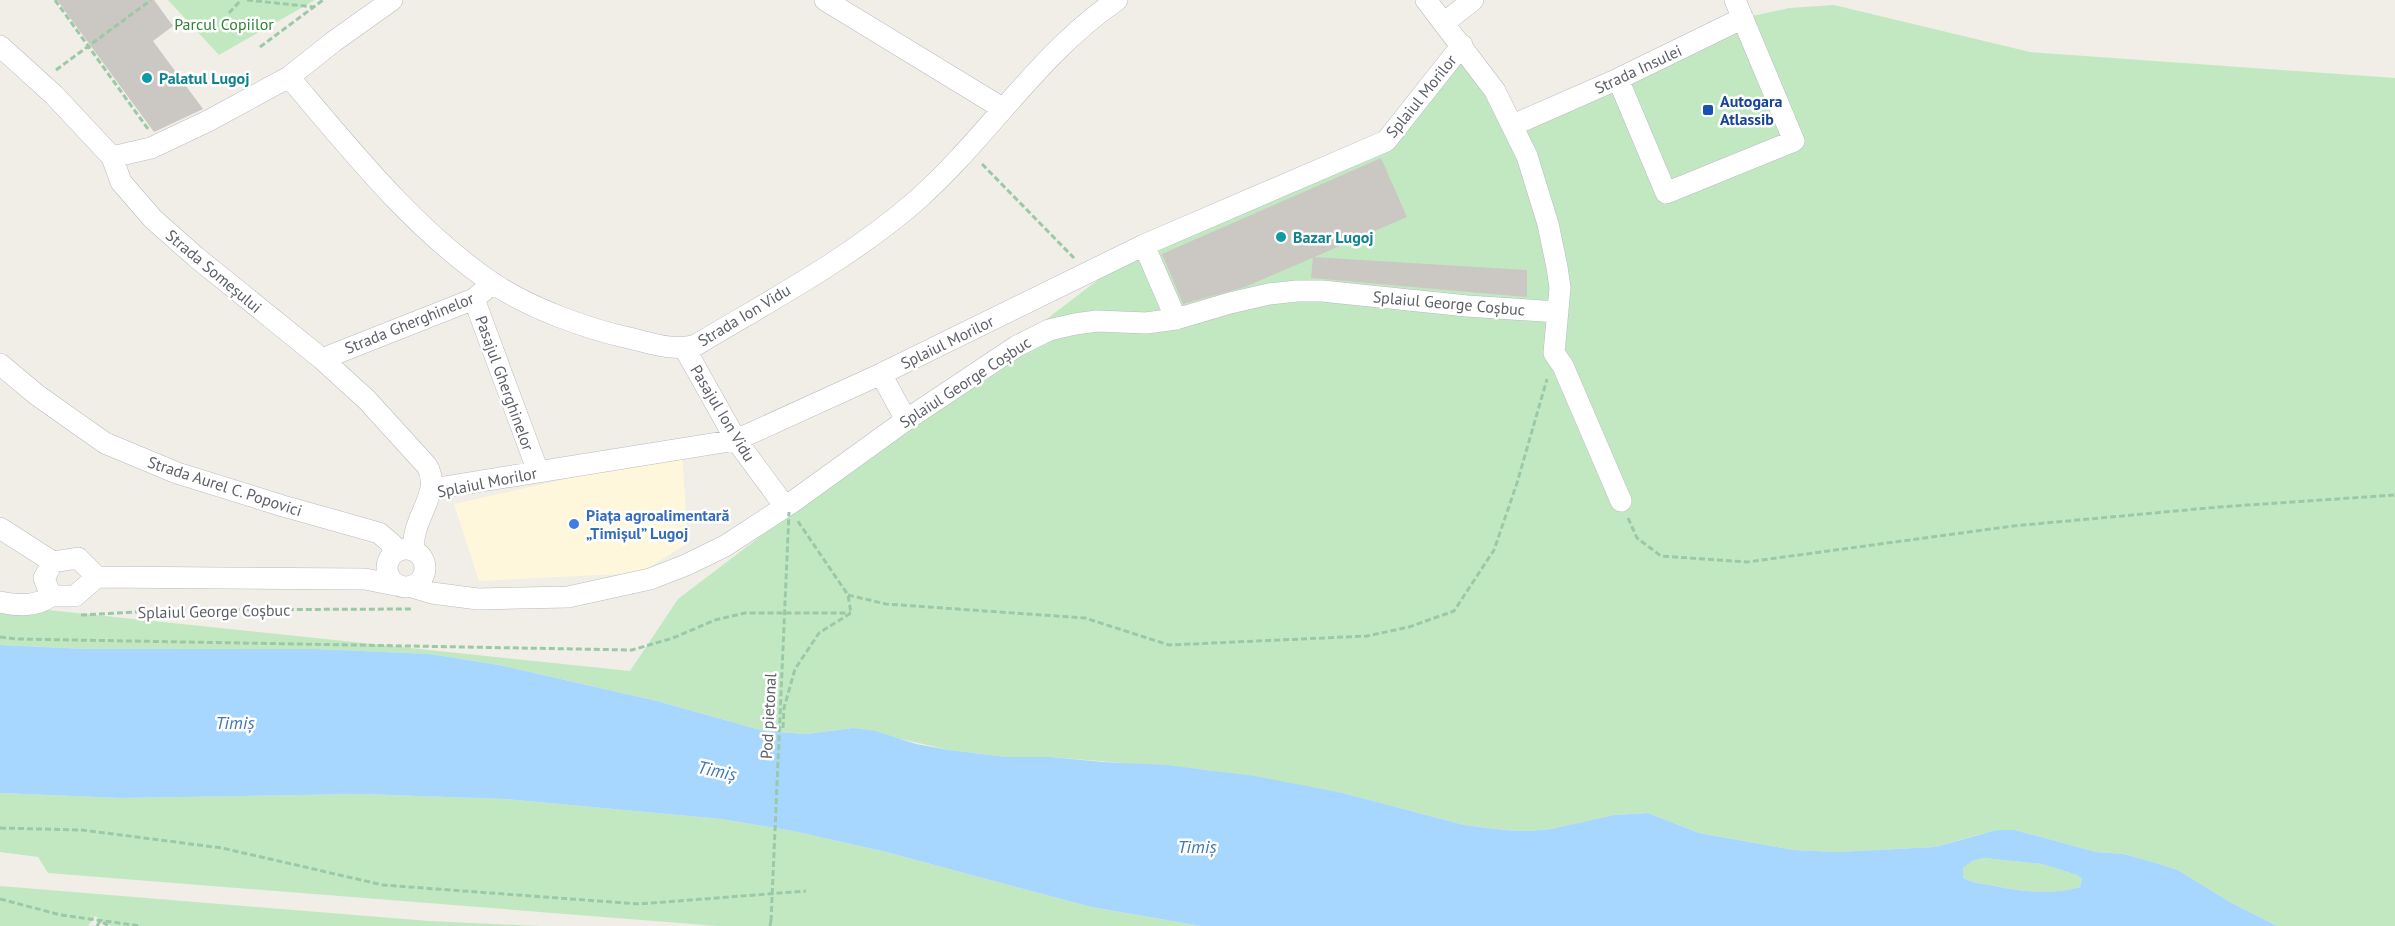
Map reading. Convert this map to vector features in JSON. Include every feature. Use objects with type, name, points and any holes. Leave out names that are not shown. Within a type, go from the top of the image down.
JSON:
[{"type":"street","points":[[112,157],[150,148],[208,121],[289,77],[392,0]]},
{"type":"street","points":[[825,0],[1002,108]]},
{"type":"street","name":"Strada Ion Vidu","points":[[289,77],[348,146],[408,210],[452,251],[493,283],[575,322],[622,336],[684,349],[696,345],[830,264],[916,200],[947,172],[1002,108],[1065,41],[1116,0]]},
{"type":"street","points":[[1426,0],[1495,91],[1514,125],[1532,168],[1548,224],[1560,288],[1554,353],[1563,366],[1621,501]]},
{"type":"street","points":[[1444,23],[1473,0]]},
{"type":"street","points":[[1618,80],[1666,193],[1794,141],[1739,9]]},
{"type":"street","name":"Strada Insulei","points":[[1514,125],[1618,80],[1739,9]]},
{"type":"street","name":"Splaiul Morilor","points":[[400,568],[432,489],[736,440],[880,374],[1144,245],[1386,141],[1462,45]]},
{"type":"street","name":"Strada Someșului","points":[[0,46],[54,95],[112,157],[121,182],[153,219],[195,257],[322,358],[367,400],[403,437],[432,475],[432,489]]},
{"type":"street","points":[[1144,245],[1176,319]]},
{"type":"street","name":"Strada Gherghinelor","points":[[322,358],[474,299],[493,283]]},
{"type":"street","name":"Splaiul George Coșbuc","points":[[97,577],[365,579],[400,568],[432,593],[478,599],[520,600],[568,597],[650,579],[725,546],[787,509],[906,420],[1017,346],[1049,330],[1097,321],[1146,323],[1176,319],[1230,303],[1269,294],[1297,291],[1322,291],[1467,306],[1558,312]]},
{"type":"street","points":[[1035,298],[1049,330]]},
{"type":"street","name":"Pasajul Gherghinelor","points":[[474,299],[536,466]]},
{"type":"street","name":"Pasajul Ion Vidu","points":[[684,349],[736,440],[787,509]]},
{"type":"street","name":"Strada Aurel C. Popovici","points":[[0,364],[37,395],[105,443],[177,473],[283,506],[379,532],[392,544],[400,568]]},
{"type":"street","points":[[880,374],[906,420]]},
{"type":"street","points":[[0,528],[52,562],[78,558],[97,577],[75,596],[51,596],[42,603],[16,606],[0,602]]},
{"type":"street","points":[[51,596],[44,578],[52,562]]},
{"type":"path","points":[[55,0],[154,138]]},
{"type":"path","points":[[48,76],[151,0]]},
{"type":"path","points":[[229,13],[241,0]]},
{"type":"path","points":[[247,0],[314,7]]},
{"type":"path","points":[[261,47],[323,0]]},
{"type":"path","points":[[976,158],[1075,259]]},
{"type":"path","points":[[848,595],[886,604],[1085,618],[1169,645],[1367,636],[1409,627],[1454,611],[1494,550],[1517,483],[1554,353]]},
{"type":"path","points":[[1621,501],[1637,538],[1661,556],[1747,562],[2013,526],[2219,507],[2395,495]]},
{"type":"path","name":"Pod pietonal","points":[[770,926],[787,509]]},
{"type":"path","points":[[799,523],[848,595],[851,614]]},
{"type":"path","name":"Splaiul George Coșbuc","points":[[80,615],[171,610],[418,609]]},
{"type":"path","points":[[0,637],[632,650],[673,638],[715,620],[745,614],[851,614]]},
{"type":"path","points":[[783,728],[784,708],[795,669],[819,633],[851,614]]},
{"type":"path","points":[[0,828],[82,830],[222,848],[383,885],[639,904],[806,891]]},
{"type":"path","points":[[0,899],[61,915],[141,926]]},
{"type":"path","points":[[97,926],[100,921]]},
{"type":"path","points":[[100,921],[109,926]]},
{"type":"shaded area","name":"Piața agroalimentară „Timișul” Lugoj","points":[[682,453],[688,543],[640,573],[479,581],[454,504]]},
{"type":"green space","name":"Parcul Copiilor","points":[[168,0],[315,0],[219,55]]},
{"type":"green space","points":[[1834,5],[2030,52],[2395,78],[2395,926],[2277,926],[2228,901],[2178,870],[2124,854],[2096,852],[2015,830],[1981,834],[1935,847],[1838,852],[1794,850],[1699,833],[1648,813],[1614,815],[1551,829],[1504,830],[1464,825],[1343,793],[1208,770],[1051,757],[1007,757],[949,750],[853,728],[806,734],[764,731],[657,701],[499,665],[430,654],[317,649],[87,649],[0,645],[0,605],[630,671],[678,599],[1144,245],[1386,141],[1462,45],[1514,125],[1743,18],[1789,8]]},
{"type":"green space","points":[[0,793],[121,798],[362,794],[504,799],[721,819],[793,831],[886,852],[1091,907],[1201,926],[718,926],[48,873],[38,857],[0,852]]},
{"type":"green space","points":[[1984,858],[2042,864],[2077,875],[2082,879],[2080,887],[2048,892],[2027,891],[1963,878],[1962,868],[1972,861]]},
{"type":"green space","points":[[0,886],[429,921],[540,926],[111,926],[95,916],[88,926],[0,926]]},
{"type":"water","name":"Timiș","points":[[0,645],[87,649],[317,649],[430,654],[499,665],[657,701],[764,731],[806,734],[853,728],[875,731],[916,744],[1007,757],[1051,757],[1166,765],[1255,776],[1343,793],[1464,825],[1504,830],[1551,829],[1614,815],[1648,813],[1699,833],[1794,850],[1838,852],[1935,847],[1997,830],[2015,830],[2096,852],[2124,854],[2178,870],[2228,901],[2277,926],[1201,926],[1091,907],[886,852],[793,831],[721,819],[504,799],[362,794],[121,798],[0,793]],"holes":[[[1984,858],[2042,864],[2077,875],[2082,879],[2080,887],[2048,892],[2027,891],[1963,878],[1963,868],[1972,861]]]},
{"type":"building","name":"Palatul Lugoj","points":[[57,0],[154,0],[173,26],[153,41],[203,109],[154,132]]},
{"type":"building","name":"Bazar Lugoj","points":[[1381,158],[1407,217],[1245,287],[1183,304],[1162,254]]},
{"type":"building","points":[[1313,257],[1527,270],[1527,297],[1311,278]]},
{"type":"place","name":"Palatul Lugoj","points":[[147,78]]},
{"type":"place","name":"Autogara Atlassib","points":[[1708,110]]},
{"type":"place","name":"Bazar Lugoj","points":[[1281,237]]},
{"type":"place","name":"Piața agroalimentară „Timișul” Lugoj","points":[[574,524]]}]
